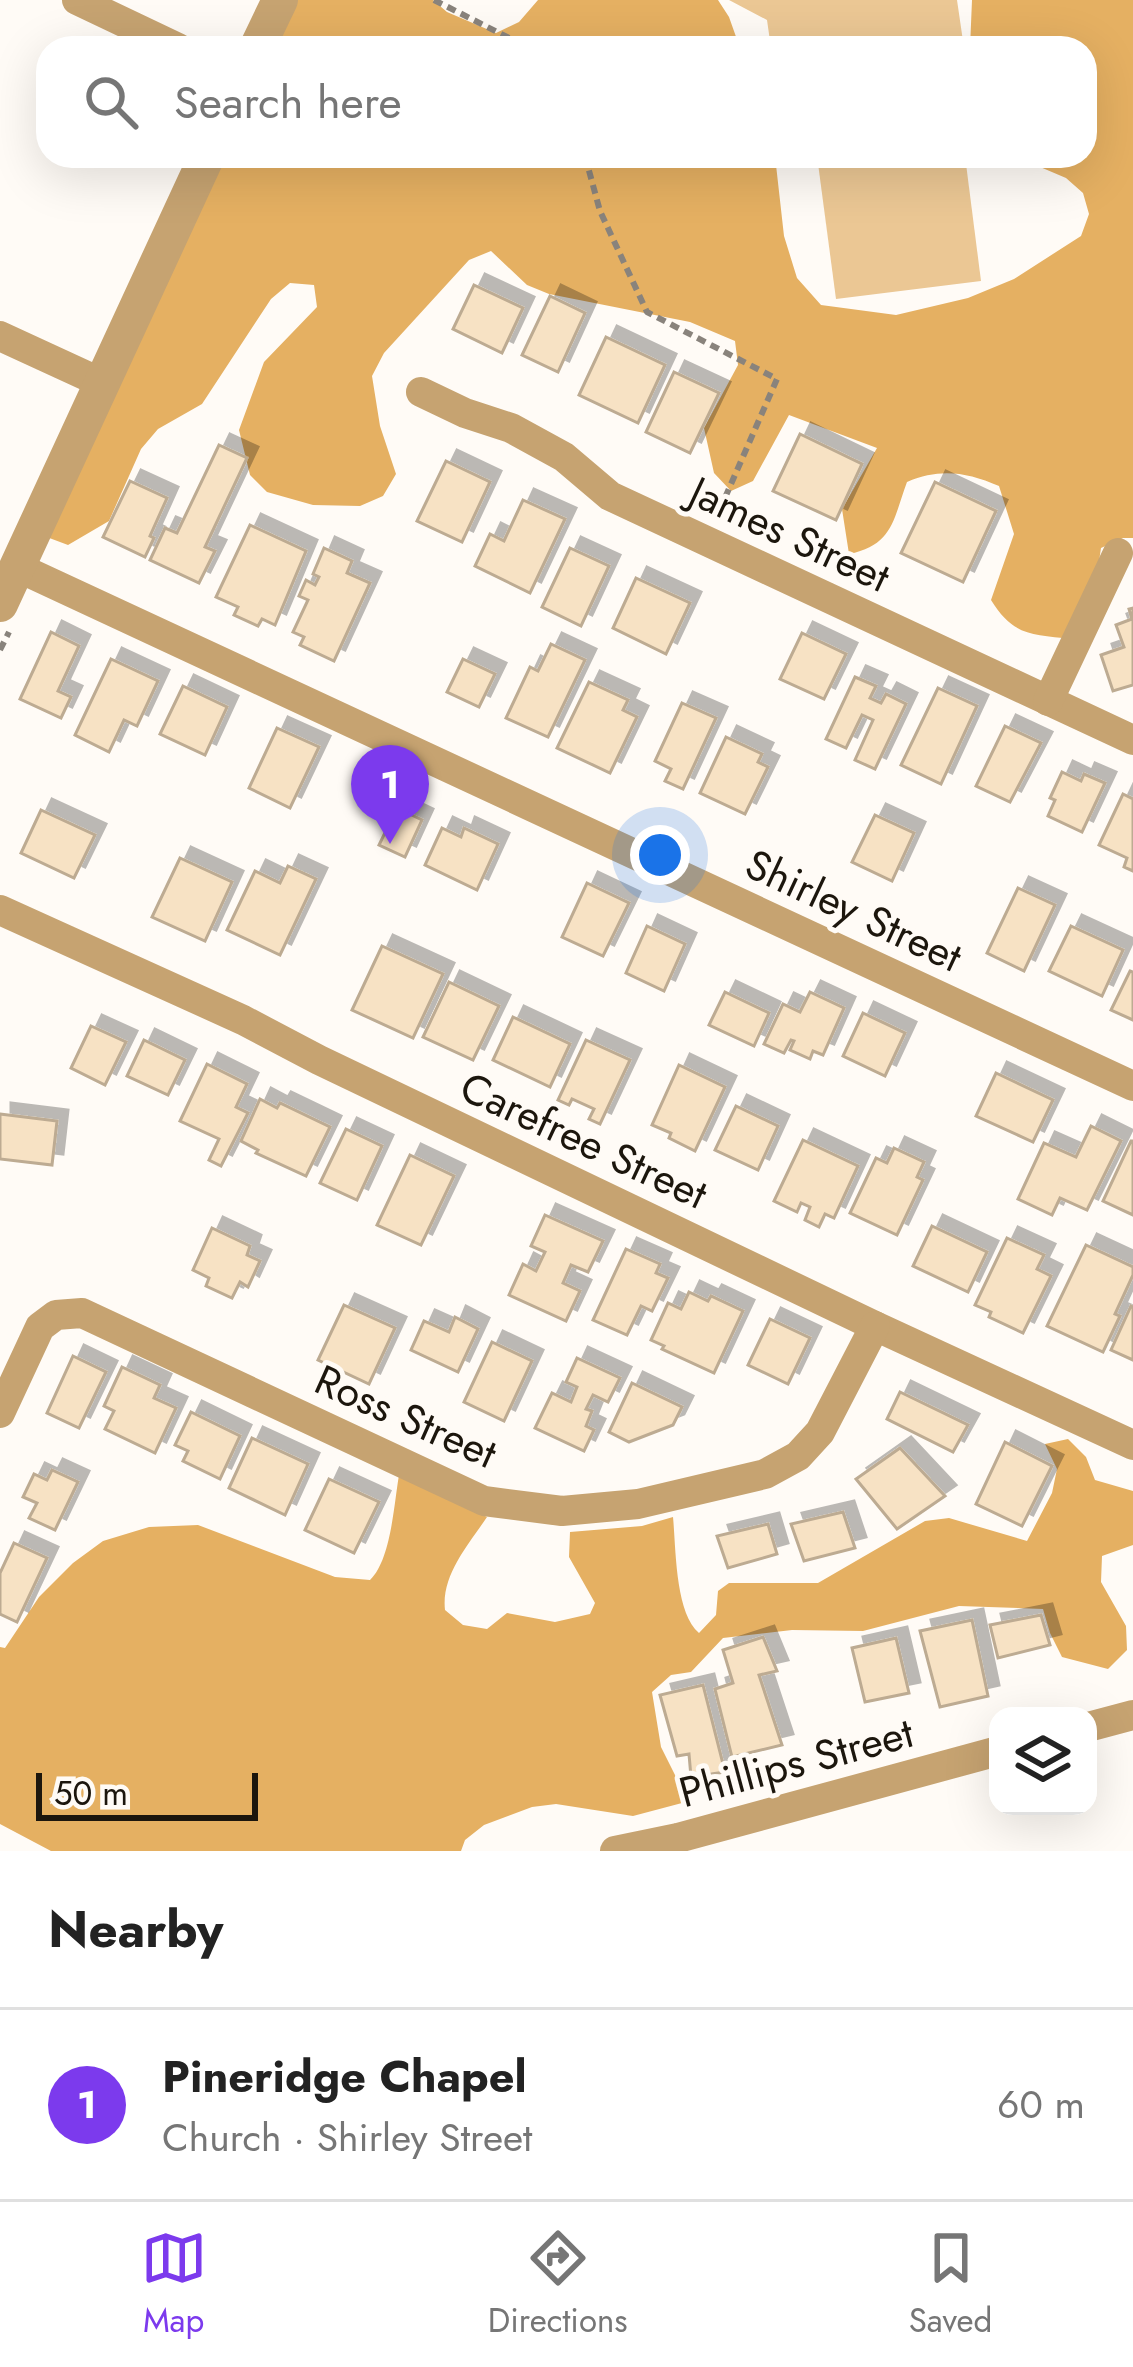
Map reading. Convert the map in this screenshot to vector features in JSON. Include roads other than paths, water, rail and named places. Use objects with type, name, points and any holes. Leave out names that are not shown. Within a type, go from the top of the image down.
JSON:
[{"type":"street","points":[[77,0],[153,36]]},
{"type":"street","points":[[263,36],[280,0]]},
{"type":"street","points":[[0,604],[201,168]]},
{"type":"street","points":[[0,336],[102,383]]},
{"type":"street","name":"James Street","points":[[421,392],[512,428],[564,458],[610,496],[1133,740]]},
{"type":"street","points":[[1048,700],[1118,553]]},
{"type":"street","name":"Shirley Street","points":[[17,567],[1133,1086]]},
{"type":"street","name":"Carefree Street","points":[[0,910],[243,1020],[875,1326],[1133,1445]]},
{"type":"street","name":"Ross Street","points":[[0,1413],[40,1327],[56,1315],[82,1313],[484,1501],[562,1511],[638,1504],[765,1474],[797,1456],[820,1432],[875,1326]]},
{"type":"street","points":[[1097,1725],[1133,1715]]},
{"type":"street","name":"Phillips Street","points":[[615,1851],[989,1753]]},
{"type":"place","name":"Pineridge Chapel","points":[[390,844]]}]
